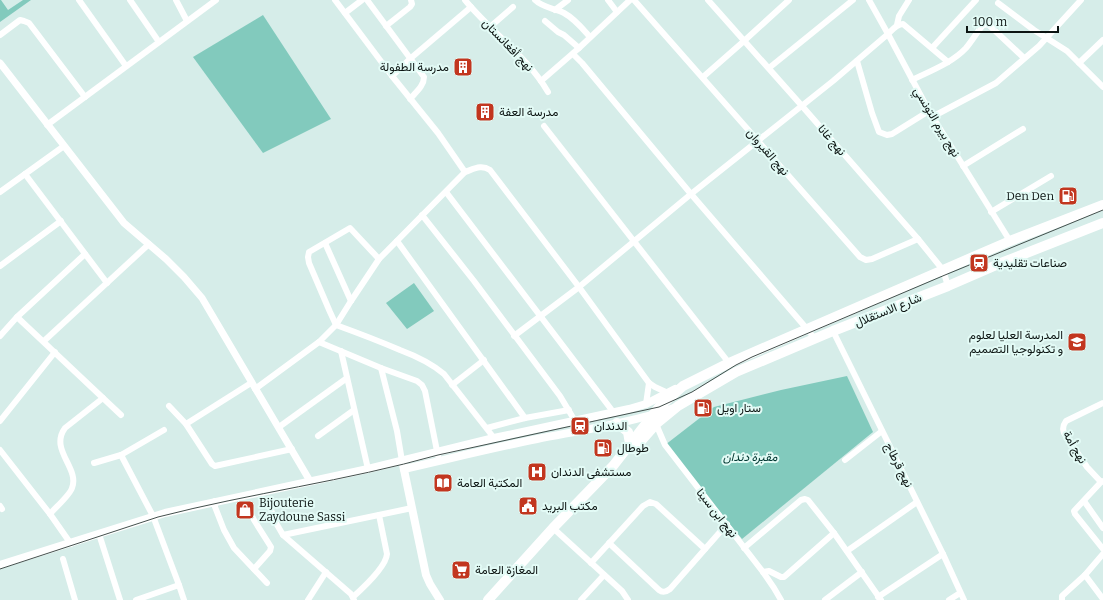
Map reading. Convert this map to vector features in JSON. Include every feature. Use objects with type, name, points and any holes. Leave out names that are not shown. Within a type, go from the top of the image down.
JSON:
[{"type":"highway","name":"شارع الاستقلال","points":[[654,420],[659,407],[683,386],[729,363],[1010,241],[1103,205]]},
{"type":"highway","name":"شارع الاستقلال","points":[[654,420],[736,372],[833,331],[1103,223]]},
{"type":"highway","points":[[488,600],[555,530],[613,466],[630,444],[654,420]]},
{"type":"highway","points":[[494,600],[654,420]]},
{"type":"highway","points":[[617,423],[628,432],[630,444]]},
{"type":"main road","points":[[403,465],[437,452],[494,438],[614,413],[646,404],[683,386]]},
{"type":"main road","points":[[0,565],[71,544],[152,516],[214,501],[368,469],[439,461],[490,448],[617,423],[654,420]]},
{"type":"main road","points":[[403,465],[426,575],[440,600]]},
{"type":"street","points":[[79,0],[126,66]]},
{"type":"street","points":[[130,0],[159,42]]},
{"type":"street","points":[[176,0],[187,21]]},
{"type":"street","points":[[48,125],[216,0]]},
{"type":"street","points":[[335,0],[392,76],[438,132],[465,172]]},
{"type":"street","points":[[344,13],[362,0]]},
{"type":"street","points":[[367,0],[424,77],[424,82],[410,99]]},
{"type":"street","points":[[386,26],[412,4],[411,0]]},
{"type":"street","name":"نهج أفغانستان","points":[[466,0],[490,27],[505,40],[541,81],[548,92]]},
{"type":"street","points":[[535,0],[547,8],[564,13],[574,20],[590,37]]},
{"type":"street","points":[[555,10],[568,0]]},
{"type":"street","points":[[608,0],[617,12]]},
{"type":"street","points":[[541,81],[573,54],[630,0]]},
{"type":"street","name":"نهج القيروان","points":[[634,0],[860,257],[866,260],[872,260],[918,239]]},
{"type":"street","name":"نهج غانا","points":[[708,0],[918,239],[943,270],[948,286]]},
{"type":"street","points":[[703,77],[744,41],[781,3],[789,0]]},
{"type":"street","points":[[769,68],[853,0]]},
{"type":"street","name":"نهج بيرم التونسي","points":[[869,0],[930,114],[1010,241]]},
{"type":"street","points":[[514,336],[579,287],[691,194],[857,61],[897,25],[899,16],[909,0]]},
{"type":"street","points":[[932,48],[976,0]]},
{"type":"street","points":[[857,61],[879,132],[887,135],[892,134],[930,114],[996,84],[1046,38],[1081,0]]},
{"type":"street","points":[[998,3],[1066,51],[1103,87]]},
{"type":"street","points":[[490,27],[513,6]]},
{"type":"street","points":[[392,76],[471,7]]},
{"type":"street","points":[[0,35],[20,20],[29,23],[85,97]]},
{"type":"street","points":[[545,21],[579,48]]},
{"type":"street","points":[[897,25],[903,24],[948,62]]},
{"type":"street","points":[[912,80],[948,62],[966,48],[983,25],[986,24],[1024,58]]},
{"type":"street","points":[[1079,63],[1103,40]]},
{"type":"street","points":[[573,54],[815,339]]},
{"type":"street","points":[[0,63],[124,222],[180,273],[202,298],[310,481]]},
{"type":"street","points":[[544,126],[729,363]]},
{"type":"street","points":[[963,166],[1023,129]]},
{"type":"street","points":[[0,192],[64,146]]},
{"type":"street","points":[[186,424],[253,386],[319,342],[336,325],[379,259],[465,172],[481,166],[490,170],[649,382],[668,393]]},
{"type":"street","points":[[25,174],[107,283]]},
{"type":"street","points":[[991,212],[1051,176]]},
{"type":"street","points":[[446,192],[614,413]]},
{"type":"street","points":[[422,215],[474,280],[514,336],[560,396],[575,421]]},
{"type":"street","points":[[0,266],[61,221]]},
{"type":"street","points":[[379,259],[350,228],[309,252],[308,257],[336,325],[384,343],[430,364],[444,374],[494,438]]},
{"type":"street","points":[[397,240],[525,418]]},
{"type":"street","points":[[325,243],[351,301]]},
{"type":"street","points":[[44,341],[149,244]]},
{"type":"street","points":[[0,336],[17,317],[85,254]]},
{"type":"street","points":[[17,317],[121,415]]},
{"type":"street","name":"نهج قرطاج","points":[[833,331],[943,554],[964,600]]},
{"type":"street","points":[[319,342],[381,368],[417,381],[422,385],[425,390],[439,461]]},
{"type":"street","points":[[341,351],[368,469]]},
{"type":"street","points":[[0,421],[55,352]]},
{"type":"street","points":[[452,385],[484,360]]},
{"type":"street","points":[[381,368],[397,431],[403,465]]},
{"type":"street","points":[[279,427],[347,378]]},
{"type":"street","points":[[646,404],[649,382]]},
{"type":"street","points":[[50,514],[72,489],[73,483],[72,474],[60,446],[62,432],[103,398]]},
{"type":"street","name":"نهج أمة","points":[[1102,482],[1087,468],[1062,429],[1066,421],[1103,403]]},
{"type":"street","points":[[169,406],[186,424],[212,464],[215,466],[292,449]]},
{"type":"street","points":[[318,436],[354,410]]},
{"type":"street","points":[[487,428],[525,418],[569,410]]},
{"type":"street","name":"نهج ابن سينا","points":[[654,420],[665,446],[727,524],[772,584],[780,600]]},
{"type":"street","points":[[94,463],[121,454],[164,430]]},
{"type":"street","points":[[845,460],[882,431]]},
{"type":"street","points":[[0,450],[50,514],[71,544]]},
{"type":"street","points":[[121,454],[152,516],[184,600]]},
{"type":"street","points":[[1102,482],[1074,512],[1103,549]]},
{"type":"street","points":[[744,548],[801,500],[808,500],[834,533],[880,598],[943,554]]},
{"type":"street","points":[[214,501],[215,507],[234,548],[267,583]]},
{"type":"street","points":[[1084,501],[1103,528]]},
{"type":"street","points":[[268,502],[276,523],[283,535],[326,572],[353,598],[384,564],[387,558],[379,515]]},
{"type":"street","points":[[591,563],[643,506],[652,502],[705,549]]},
{"type":"street","points":[[847,551],[917,502]]},
{"type":"street","points":[[247,506],[271,547],[270,551],[254,569]]},
{"type":"street","points":[[283,535],[412,508]]},
{"type":"street","points":[[609,543],[659,590],[664,592],[670,589],[727,524]]},
{"type":"street","points":[[555,530],[622,591],[628,600]]},
{"type":"street","points":[[763,572],[769,572],[784,577],[834,533]]},
{"type":"street","points":[[99,534],[120,600]]},
{"type":"street","points":[[1062,600],[1062,596],[1085,575],[1103,554]]},
{"type":"street","points":[[63,559],[75,600]]},
{"type":"street","points":[[308,600],[326,572]]},
{"type":"street","points":[[825,600],[862,572]]},
{"type":"street","points":[[581,600],[604,575]]},
{"type":"street","points":[[1085,575],[1103,599]]},
{"type":"street","points":[[136,600],[179,585]]},
{"type":"street","points":[[949,600],[960,593]]},
{"type":"green space","points":[[0,0],[8,10],[23,0],[31,0],[0,22]]},
{"type":"green space","points":[[263,15],[331,119],[263,153],[193,57]]},
{"type":"green space","points":[[414,283],[434,311],[407,329],[386,303]]},
{"type":"green space","name":"مقبرة دندان","points":[[847,376],[873,432],[742,539],[665,445],[714,407],[781,390]]},
{"type":"tram line","points":[[0,569],[158,517],[333,480],[438,455],[659,407],[692,392],[752,357],[1103,210]]},
{"type":"place","name":"مدرسة الطفولة","points":[[463,67]]},
{"type":"place","name":"مدرسة العفة","points":[[485,112]]},
{"type":"place","name":"Den Den","points":[[1068,196]]},
{"type":"place","name":"صناعات تقليدية","points":[[979,263]]},
{"type":"place","name":"المدرسة العليا لعلوم و تكنولوجيا التصميم","points":[[1077,342]]},
{"type":"place","name":"ستار اويل","points":[[703,408]]},
{"type":"place","name":"الدندان","points":[[580,426]]},
{"type":"place","name":"طوطال","points":[[603,448]]},
{"type":"place","name":"مستشفى الدندان","points":[[537,472]]},
{"type":"place","name":"المكتبة العامة","points":[[443,483]]},
{"type":"place","name":"مكتب البريد","points":[[528,506]]},
{"type":"place","name":"Bijouterie Zaydoune Sassi","points":[[245,510]]},
{"type":"place","name":"المغازة العامة","points":[[461,570]]}]
